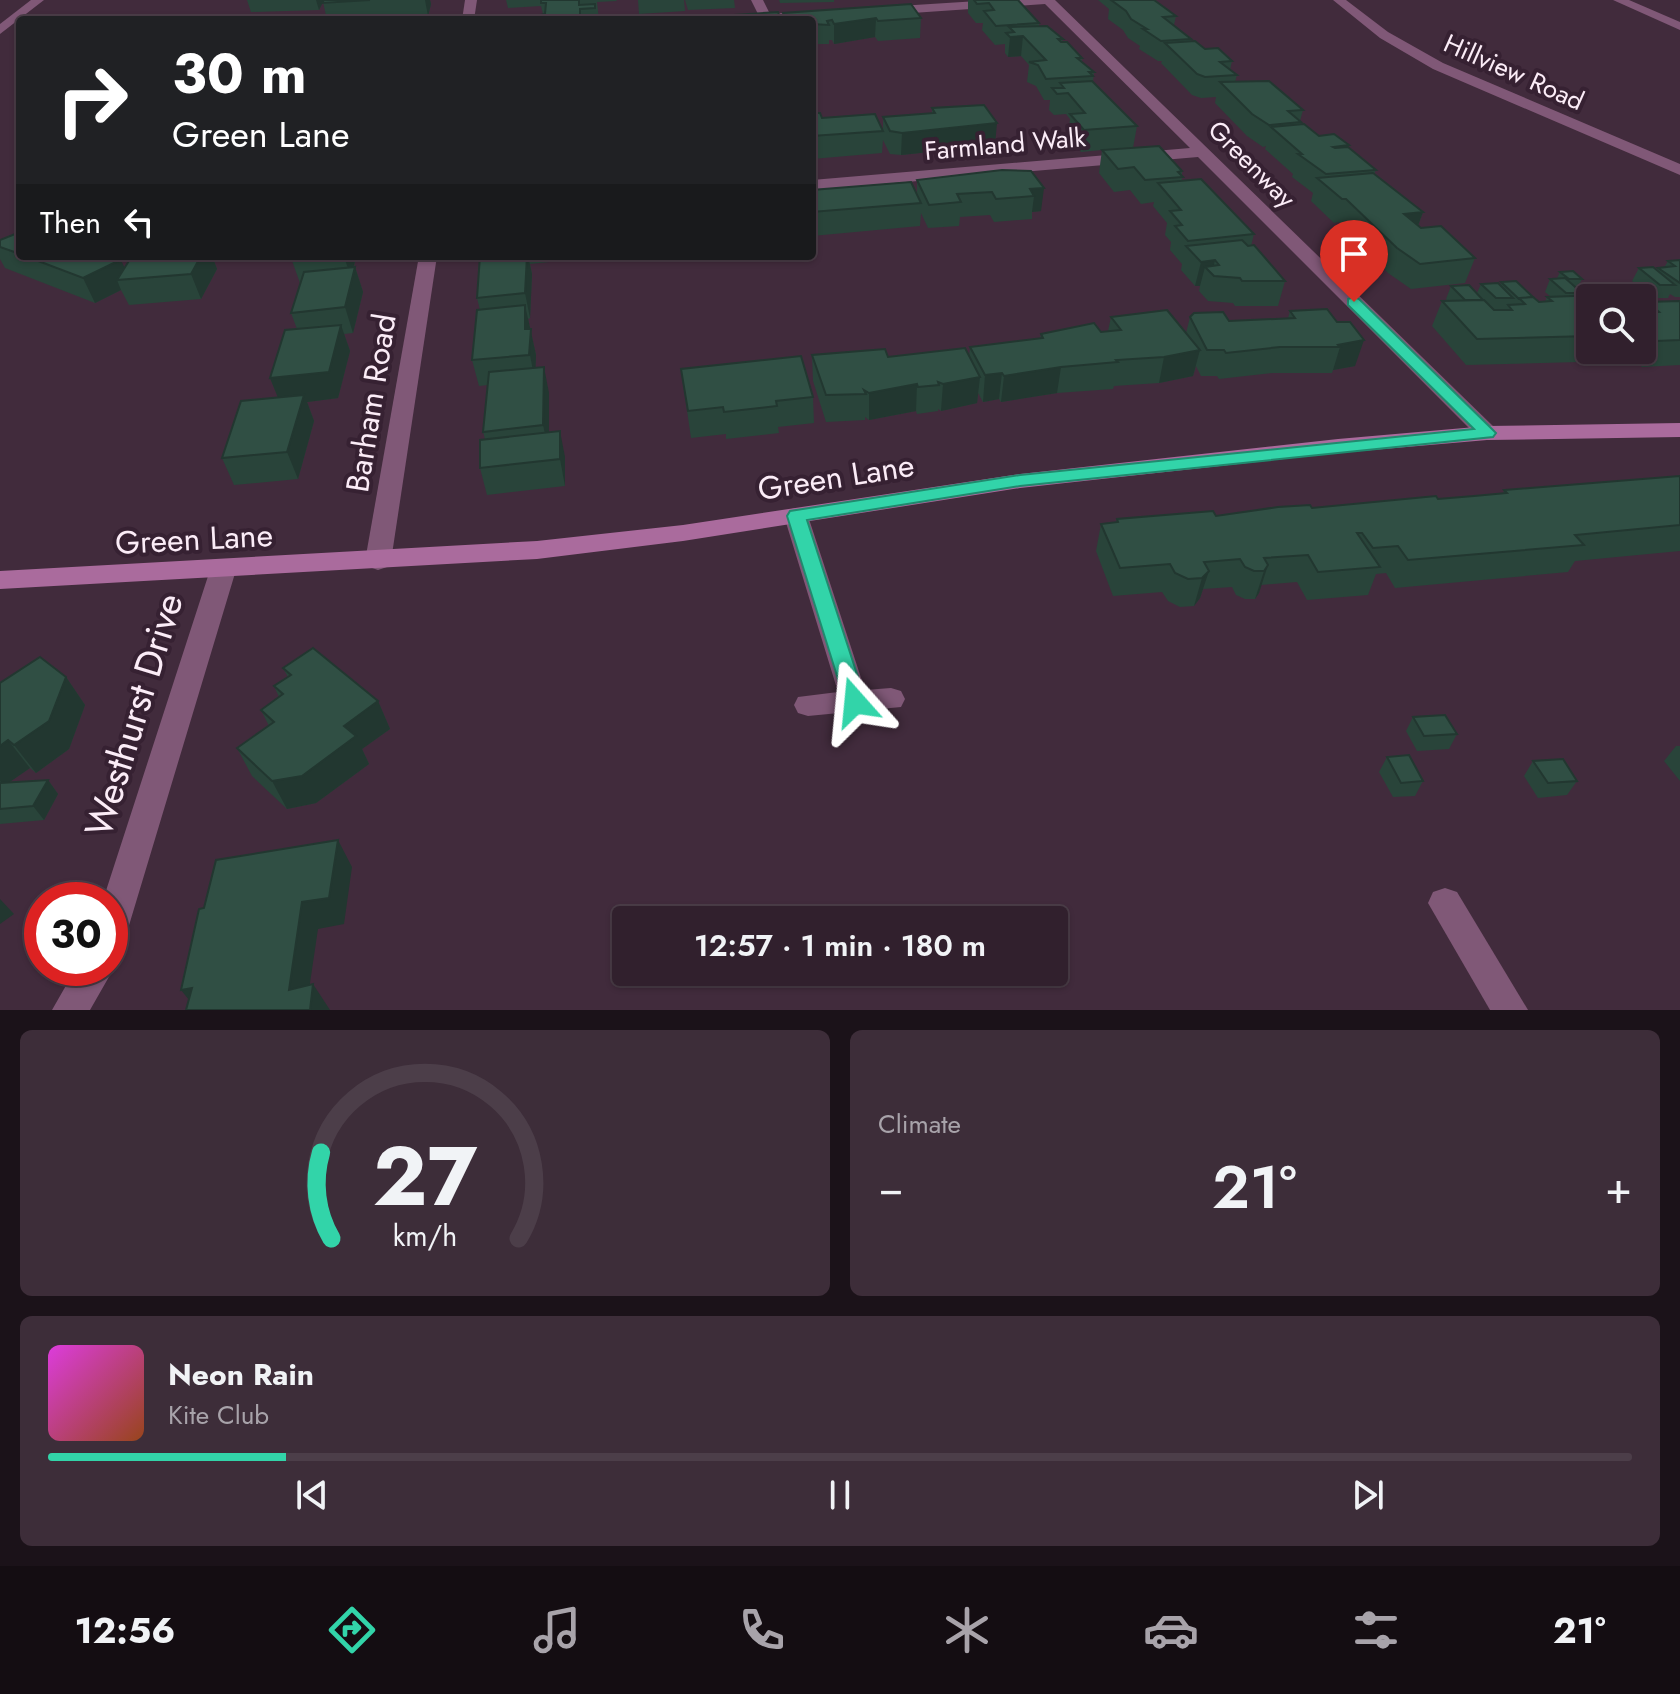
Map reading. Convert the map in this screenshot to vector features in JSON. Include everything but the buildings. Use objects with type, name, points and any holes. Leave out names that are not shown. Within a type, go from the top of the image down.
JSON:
[{"type":"main road","name":"Green Lane","points":[[0,580],[223,570],[537,550],[796,516],[1020,481],[1487,433],[1680,430]]},
{"type":"street","points":[[18,16],[38,0]]},
{"type":"street","points":[[861,13],[1048,0]]},
{"type":"street","name":"Greenway","points":[[1048,0],[1487,433]]},
{"type":"street","name":"Hillview Road","points":[[1339,0],[1384,35],[1438,66],[1680,170]]},
{"type":"street","points":[[1619,0],[1680,26]]},
{"type":"street","points":[[795,16],[830,14]]},
{"type":"street","points":[[0,30],[16,17]]},
{"type":"street","name":"Farmland Walk","points":[[816,185],[1203,152]]},
{"type":"street","name":"Barham Road","points":[[378,561],[427,260]]},
{"type":"street","points":[[796,516],[855,702]]},
{"type":"street","name":"Westhurst Drive","points":[[126,882],[223,570]]},
{"type":"street","points":[[808,705],[891,699]]},
{"type":"street","points":[[1445,903],[1510,1010]]},
{"type":"street","points":[[70,1010],[85,986]]},
{"type":"route","points":[[855,702],[796,516],[1020,481],[1487,433],[1354,302]]}]
